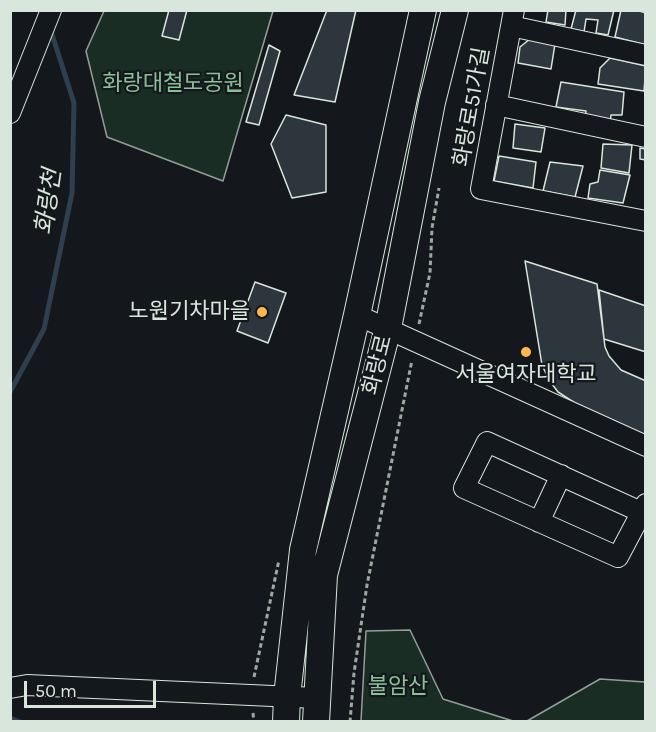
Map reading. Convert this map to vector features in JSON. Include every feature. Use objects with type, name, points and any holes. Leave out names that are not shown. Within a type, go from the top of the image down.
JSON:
[{"type":"main road","name":"화랑로","points":[[286,710],[303,550],[423,10]]},
{"type":"main road","name":"화랑로","points":[[316,710],[324,574],[388,328],[432,102],[454,10]]},
{"type":"street","points":[[10,113],[51,10]]},
{"type":"street","points":[[512,18],[645,55]]},
{"type":"street","name":"화랑로51가길","points":[[512,18],[481,189],[645,221]]},
{"type":"street","points":[[496,105],[645,137]]},
{"type":"street","points":[[357,315],[645,446]]},
{"type":"street","points":[[487,442],[561,476],[643,508],[618,557],[464,488],[487,442]]},
{"type":"street","points":[[539,522],[561,476]]},
{"type":"street","points":[[19,687],[286,710],[316,710]]},
{"type":"path","points":[[350,722],[354,673],[367,585],[430,273],[432,228],[440,182]]},
{"type":"green space","name":"화랑대철도공원","points":[[104,11],[273,11],[223,181],[107,137],[86,51]]},
{"type":"green space","name":"불암산","points":[[410,630],[443,699],[513,721],[361,721],[366,631]]},
{"type":"green space","points":[[600,679],[645,682],[645,721],[527,721]]},
{"type":"building","points":[[169,10],[187,10],[179,40],[162,36]]},
{"type":"building","points":[[327,10],[356,10],[335,102],[294,95]]},
{"type":"building","points":[[548,10],[566,10],[565,25],[546,22]]},
{"type":"building","points":[[576,10],[614,10],[608,35],[596,33],[598,20],[586,19],[584,32],[571,29]]},
{"type":"building","points":[[621,10],[646,13],[646,45],[615,37]]},
{"type":"building","points":[[530,39],[555,44],[551,69],[518,63],[520,47]]},
{"type":"building","points":[[269,45],[280,51],[259,125],[246,122]]},
{"type":"building","points":[[610,58],[646,66],[644,91],[598,84],[600,68]]},
{"type":"building","points":[[561,82],[624,92],[622,115],[611,115],[610,124],[585,118],[586,111],[556,107]]},
{"type":"building","points":[[286,115],[326,125],[326,192],[292,198],[271,144]]},
{"type":"building","points":[[515,124],[545,128],[541,152],[513,148]]},
{"type":"building","points":[[603,144],[632,145],[629,173],[601,168]]},
{"type":"building","points":[[640,148],[646,149],[646,160],[640,159]]},
{"type":"building","points":[[499,156],[536,162],[533,188],[494,181]]},
{"type":"building","points":[[550,162],[583,166],[575,197],[543,191]]},
{"type":"building","points":[[600,170],[630,175],[623,203],[588,198],[590,184],[598,182]]},
{"type":"building","points":[[525,261],[597,284],[605,347],[609,356],[621,370],[646,381],[646,436],[575,403],[558,392],[549,380],[542,365]]},
{"type":"building","name":"노원기차마을","points":[[255,282],[286,293],[268,343],[237,331]]},
{"type":"building","points":[[599,290],[646,306],[646,352],[604,339]]},
{"type":"waterway","name":"화랑천","points":[[10,392],[44,329],[72,193],[74,103],[50,28]]},
{"type":"waterway","name":"화랑천","points":[[10,718],[20,722]]},
{"type":"place","name":"노원기차마을","points":[[262,312]]},
{"type":"place","name":"서울여자대학교","points":[[526,352]]}]
